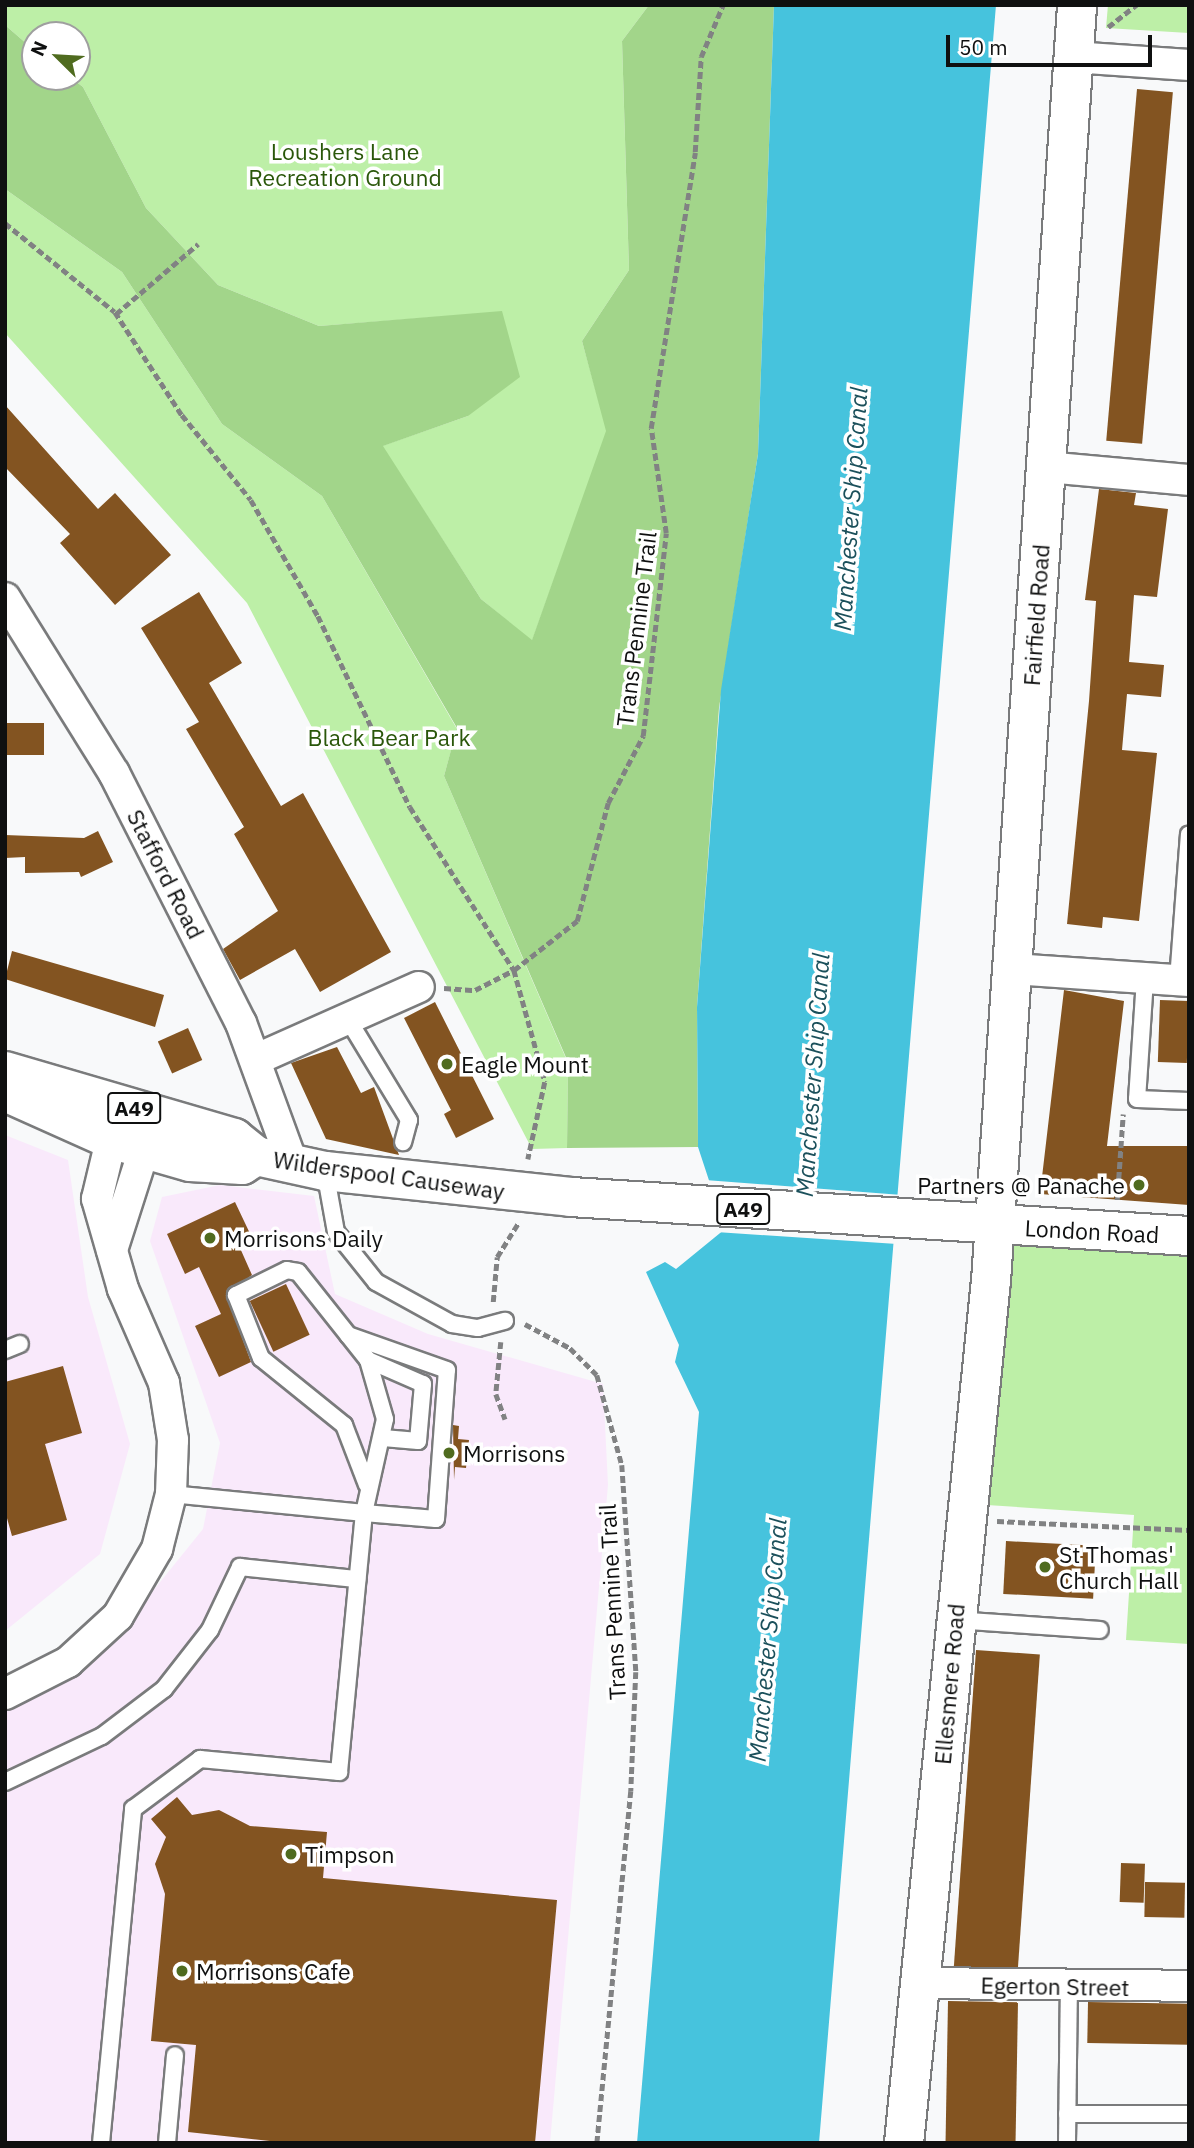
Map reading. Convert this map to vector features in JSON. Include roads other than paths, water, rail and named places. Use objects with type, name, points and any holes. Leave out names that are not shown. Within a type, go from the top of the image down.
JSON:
[{"type":"main road","name":"Fairfield Road","points":[[995,1225],[1077,5]]},
{"type":"main road","name":"Wilderspool Causeway","points":[[5,1071],[215,1165],[242,1165],[256,1156],[309,1168],[522,1193],[995,1225]]},
{"type":"main road","name":"Wilderspool Causeway","points":[[5,1092],[132,1127]]},
{"type":"main road","name":"London Road","points":[[995,1225],[1189,1236]]},
{"type":"main road","name":"Ellesmere Road","points":[[904,2143],[995,1225]]},
{"type":"street","points":[[1073,57],[1189,65]]},
{"type":"street","points":[[1046,467],[1189,480]]},
{"type":"street","name":"Stafford Road","points":[[5,598],[114,773],[309,1168]]},
{"type":"street","points":[[1013,969],[1183,981]]},
{"type":"street","points":[[257,1059],[349,1021],[419,987]]},
{"type":"street","points":[[5,1694],[68,1662],[118,1616],[157,1549],[171,1494],[173,1440],[164,1383],[112,1250],[132,1127]]},
{"type":"street","name":"Egerton Street","points":[[921,1983],[1069,1987],[1189,1986]]},
{"type":"lane","points":[[1183,981],[1189,834]]},
{"type":"lane","points":[[1144,979],[1137,1099],[1189,1101]]},
{"type":"lane","points":[[349,1021],[409,1121],[403,1142]]},
{"type":"lane","points":[[309,1168],[336,1232],[376,1282],[452,1324],[478,1328],[505,1321]]},
{"type":"lane","points":[[101,2143],[133,1809],[200,1759],[339,1772],[367,1485],[383,1438],[385,1419],[368,1360],[298,1272],[287,1270],[236,1295],[261,1357],[344,1425],[367,1485]]},
{"type":"lane","points":[[171,1494],[436,1519],[447,1370],[348,1335]]},
{"type":"lane","points":[[368,1360],[423,1384],[418,1441],[383,1438]]},
{"type":"lane","points":[[5,1782],[77,1750],[155,1697],[210,1630],[240,1567],[357,1579]]},
{"type":"lane","points":[[955,1620],[1100,1630]]},
{"type":"lane","points":[[1067,2143],[1069,1987]]},
{"type":"lane","points":[[167,2143],[174,2055]]},
{"type":"lane","points":[[1067,2114],[1189,2114]]},
{"type":"water","name":"Manchester Ship Canal","points":[[774,5],[996,5],[819,2143],[637,2143],[699,1412],[675,1362],[679,1345],[646,1272],[665,1262],[676,1269],[725,1229],[698,1147],[697,1007],[721,690],[758,454]]},
{"type":"place","name":"Eagle Mount","points":[[447,1064]]},
{"type":"place","name":"Partners @ Panache","points":[[1139,1185]]},
{"type":"place","name":"Morrisons Daily","points":[[210,1238]]},
{"type":"place","name":"Morrisons","points":[[449,1453]]},
{"type":"place","name":"St Thomas' Church Hall","points":[[1045,1567]]},
{"type":"place","name":"Timpson","points":[[291,1854]]},
{"type":"place","name":"Morrisons Cafe","points":[[182,1971]]},
{"type":"park label","name":"Loushers Lane Recreation Ground","points":[[345,164]]},
{"type":"park label","name":"Black Bear Park","points":[[389,737]]}]
